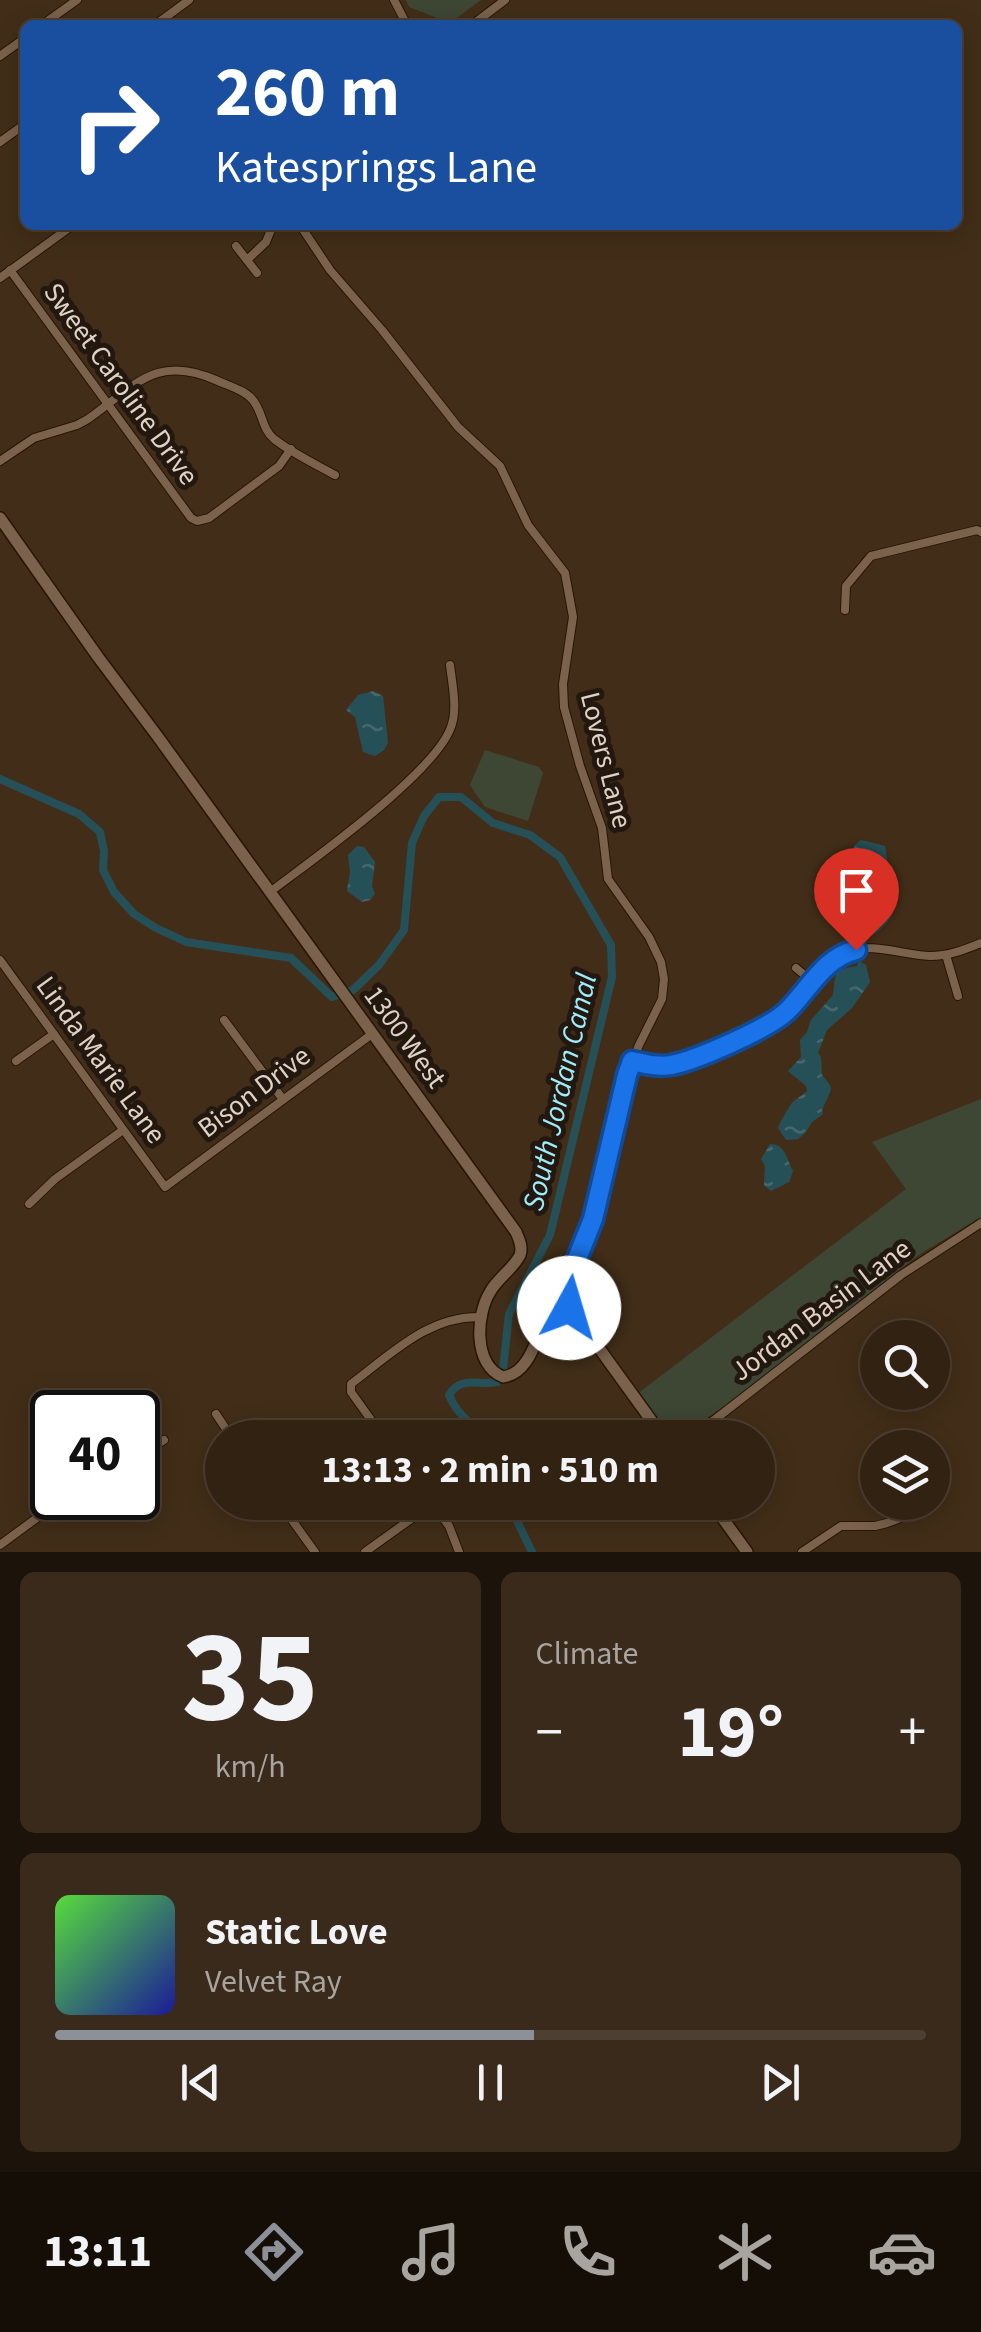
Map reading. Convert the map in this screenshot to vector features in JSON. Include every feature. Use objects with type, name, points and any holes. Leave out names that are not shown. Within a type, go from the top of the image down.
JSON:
[{"type":"street","points":[[162,20],[189,0]]},
{"type":"street","points":[[479,20],[505,0]]},
{"type":"street","points":[[49,20],[74,1]]},
{"type":"street","points":[[0,278],[66,230]]},
{"type":"street","points":[[247,260],[266,242],[272,230]]},
{"type":"street","name":"Lovers Lane","points":[[303,230],[330,270],[458,427],[500,466],[528,525],[566,573],[573,617],[563,684],[564,707],[602,828],[608,880],[654,945],[664,979],[660,1005],[627,1075],[593,1219],[560,1306]]},
{"type":"street","points":[[236,246],[257,273]]},
{"type":"street","name":"Sweet Caroline Drive","points":[[10,270],[187,514],[197,521],[209,518],[278,466],[291,449]]},
{"type":"street","points":[[0,461],[34,438],[76,425],[154,373],[191,370],[249,396],[267,431],[278,442],[334,474]]},
{"type":"street","name":"1300 West","points":[[0,518],[519,1237],[519,1256],[492,1288],[481,1317]]},
{"type":"street","points":[[845,610],[846,586],[872,556],[952,535],[981,532]]},
{"type":"street","points":[[270,892],[384,802],[438,751],[454,720],[450,665]]},
{"type":"street","points":[[632,1061],[650,1066],[674,1064],[760,1029],[785,1012],[836,958],[856,950],[946,955],[981,943]]},
{"type":"street","points":[[946,955],[958,996]]},
{"type":"street","name":"Linda Marie Lane","points":[[0,960],[165,1187]]},
{"type":"street","points":[[796,968],[812,981]]},
{"type":"street","points":[[224,1020],[282,1098]]},
{"type":"street","points":[[16,1061],[54,1034]]},
{"type":"street","name":"Bison Drive","points":[[165,1187],[372,1034]]},
{"type":"street","points":[[30,1204],[55,1179],[124,1130]]},
{"type":"street","name":"Jordan Basin Lane","points":[[713,1420],[901,1275],[981,1224]]},
{"type":"street","points":[[371,1420],[354,1397],[351,1384],[431,1326],[450,1319],[481,1317],[481,1344],[486,1359],[494,1373],[509,1376],[523,1368],[547,1315],[560,1306],[573,1312],[648,1420]]},
{"type":"street","points":[[216,1414],[220,1420]]},
{"type":"street","points":[[160,1442],[164,1440]]},
{"type":"street","points":[[0,1544],[33,1520]]},
{"type":"street","points":[[291,1520],[310,1550]]},
{"type":"street","points":[[364,1552],[408,1520]]},
{"type":"street","points":[[445,1520],[459,1552]]},
{"type":"street","points":[[725,1520],[747,1552]]},
{"type":"street","points":[[802,1552],[841,1526],[875,1526],[898,1520]]},
{"type":"green space","points":[[406,0],[481,0],[454,20],[442,20],[409,7]]},
{"type":"green space","points":[[485,750],[539,767],[543,773],[528,821],[485,807],[470,785]]},
{"type":"green space","points":[[981,1099],[981,1217],[920,1254],[704,1420],[657,1420],[639,1395],[641,1391],[906,1189],[872,1142]]},
{"type":"water","points":[[373,691],[383,696],[388,743],[375,756],[363,752],[355,717],[346,710],[358,695]]},
{"type":"water","points":[[861,840],[885,846],[894,906],[885,925],[857,943],[850,915],[854,909],[849,903],[860,870],[850,860],[854,846]]},
{"type":"water","points":[[357,846],[364,847],[375,862],[375,894],[362,902],[347,891],[348,855]]},
{"type":"water","points":[[859,961],[866,965],[870,982],[852,1008],[827,1030],[818,1053],[822,1075],[831,1090],[823,1114],[798,1139],[786,1140],[778,1128],[791,1104],[807,1091],[788,1071],[801,1057],[800,1040],[833,995],[837,974],[857,966]]},
{"type":"water","points":[[770,1144],[782,1149],[793,1171],[789,1182],[771,1191],[764,1185],[765,1166],[761,1159]]},
{"type":"waterway","name":"South Jordan Canal","points":[[0,779],[79,814],[100,832],[103,870],[114,892],[134,914],[186,942],[291,958],[332,997],[353,990],[379,965],[404,930],[412,843],[424,816],[439,797],[461,797],[493,823],[530,835],[560,857],[611,945],[612,977],[550,1235],[509,1314],[503,1369]]},
{"type":"waterway","name":"South Jordan Canal","points":[[467,1420],[449,1395],[465,1383],[497,1382]]},
{"type":"waterway","name":"South Jordan Canal","points":[[517,1520],[532,1552]]},
{"type":"route","points":[[569,1308],[560,1306],[562,1296],[593,1219],[632,1061],[650,1066],[674,1064],[766,1026],[785,1012],[825,966],[856,950]]}]
